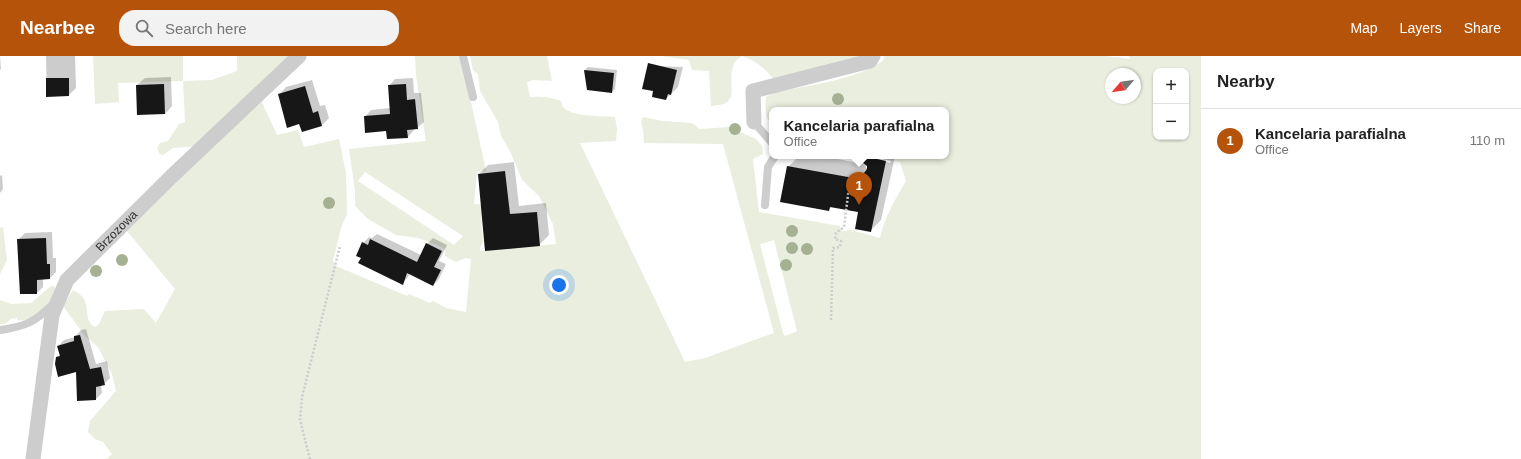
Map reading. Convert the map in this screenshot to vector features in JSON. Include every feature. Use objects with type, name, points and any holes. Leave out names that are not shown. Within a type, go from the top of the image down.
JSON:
[{"type":"street","name":"Brzozowa","points":[[33,459],[52,315],[58,304],[66,280],[172,176],[299,56]]},
{"type":"street","points":[[754,122],[753,91],[870,61],[872,56]]},
{"type":"lane","points":[[463,56],[473,97]]},
{"type":"lane","points":[[754,122],[769,140]]},
{"type":"lane","points":[[765,205],[768,167],[773,159]]},
{"type":"lane","points":[[817,159],[862,168]]},
{"type":"lane","points":[[1,330],[25,326],[58,304]]},
{"type":"path","points":[[831,320],[833,248],[840,248],[841,240],[834,239],[836,233],[844,227],[852,166]]},
{"type":"path","points":[[310,459],[300,420],[302,397],[340,246]]},
{"type":"green space","points":[[93,56],[183,56],[183,81],[118,83],[119,102],[95,104]]},
{"type":"green space","points":[[237,56],[289,56],[202,144],[173,148],[163,155],[160,154],[157,149],[160,143],[168,141],[179,124],[185,122],[183,81],[212,80],[237,71]]},
{"type":"green space","points":[[415,56],[461,56],[486,171],[477,172],[474,204],[489,205],[481,216],[483,242],[480,251],[556,244],[553,224],[539,196],[522,180],[511,153],[501,136],[498,122],[480,91],[478,74],[473,70],[470,56],[547,56],[552,81],[533,80],[527,82],[530,97],[546,97],[561,101],[563,107],[573,113],[615,117],[617,129],[616,141],[580,143],[685,362],[705,358],[774,333],[723,144],[644,143],[641,122],[643,117],[663,121],[690,123],[694,124],[699,129],[729,127],[756,139],[762,146],[763,154],[753,159],[759,212],[840,226],[842,231],[851,230],[880,238],[887,216],[906,181],[900,162],[882,159],[949,159],[949,107],[769,107],[769,121],[766,112],[766,97],[777,92],[847,77],[873,67],[884,60],[884,56],[1106,56],[1130,59],[1129,56],[1201,56],[1201,459],[107,459],[112,454],[103,442],[95,439],[88,432],[90,421],[116,391],[112,374],[98,347],[85,336],[63,306],[73,290],[80,294],[84,299],[88,319],[95,327],[99,324],[105,311],[144,309],[156,323],[175,289],[127,231],[189,167],[261,100],[277,135],[298,130],[304,147],[339,139],[346,173],[347,214],[341,228],[333,261],[336,266],[407,296],[409,294],[430,303],[433,301],[446,308],[466,312],[471,259],[466,258],[456,262],[445,256],[445,249],[418,238],[396,235],[368,219],[355,206],[355,191],[349,149],[426,141],[416,75]],"holes":[[[365,172],[463,236],[454,245],[358,181]],[[774,240],[797,331],[785,336],[783,333],[760,244]]]},
{"type":"green space","points":[[661,56],[742,56],[736,61],[733,67],[732,93],[730,98],[724,104],[711,106],[709,71],[692,70],[689,60]]},
{"type":"green space","points":[[742,56],[860,56],[774,80],[760,65]]},
{"type":"green space","points":[[3,227],[7,260],[0,274],[0,228]]},
{"type":"green space","points":[[51,286],[54,286],[56,293],[44,308],[35,316],[23,320],[17,320],[17,318],[11,319],[5,324],[0,324],[0,300],[11,304],[31,303]]},
{"type":"building","points":[[648,63],[677,70],[671,95],[668,94],[666,100],[652,97],[653,91],[642,89]]},
{"type":"building","points":[[584,70],[614,73],[612,93],[587,90]]},
{"type":"building","points":[[46,78],[69,78],[69,96],[46,97]]},
{"type":"building","points":[[164,84],[165,114],[137,115],[136,85]]},
{"type":"building","points":[[406,84],[407,100],[415,99],[418,129],[407,130],[408,138],[387,139],[386,131],[365,133],[364,116],[390,114],[388,85]]},
{"type":"building","points":[[305,86],[313,113],[318,111],[322,126],[302,132],[299,124],[287,128],[278,94]]},
{"type":"building","points":[[864,159],[877,159],[886,161],[871,232],[855,229],[858,212],[830,207],[829,211],[780,202],[787,166],[859,179],[860,173],[864,173],[867,169],[867,166],[863,163]]},
{"type":"building","points":[[505,171],[510,214],[537,212],[540,246],[485,251],[478,174]]},
{"type":"building","points":[[46,238],[47,264],[50,264],[50,279],[37,280],[37,294],[20,294],[17,239]]},
{"type":"building","points":[[370,239],[417,262],[426,243],[442,251],[434,267],[441,270],[433,286],[407,273],[403,285],[358,263],[361,258],[356,256],[362,242],[368,245]]},
{"type":"building","points":[[80,335],[90,369],[101,367],[105,385],[96,387],[96,400],[77,401],[76,372],[58,377],[55,364],[56,357],[60,356],[57,346],[74,341],[74,336]]},
{"type":"place","name":"Kancelaria parafialna","points":[[859,205]]}]
